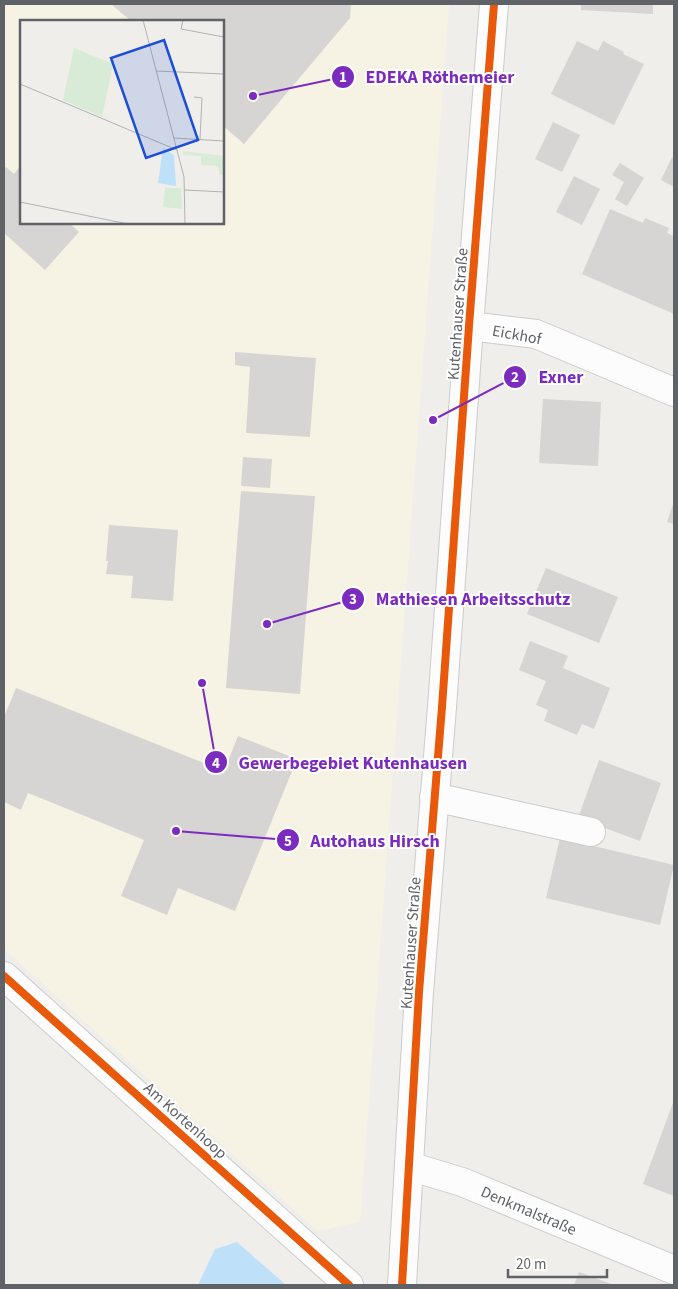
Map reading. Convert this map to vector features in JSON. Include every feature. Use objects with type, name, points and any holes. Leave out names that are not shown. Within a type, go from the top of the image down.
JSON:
[{"type":"street","name":"Kutenhauser Straße","points":[[402,1285],[434,797],[494,4]]},
{"type":"street","name":"Eickhof","points":[[469,326],[536,334],[674,392]]},
{"type":"street","points":[[434,797],[591,832]]},
{"type":"street","name":"Am Kortenhoop","points":[[4,976],[349,1285]]},
{"type":"street","name":"Denkmalstraße","points":[[409,1166],[462,1182],[674,1270]]},
{"type":"shaded area","points":[[4,4],[449,4],[360,1222],[318,1231],[4,949]]},
{"type":"water","points":[[237,1242],[286,1285],[198,1285],[215,1249]]},
{"type":"building","points":[[111,4],[351,4],[350,18],[244,144],[224,127],[224,20],[130,20]]},
{"type":"building","points":[[581,4],[653,4],[653,14],[581,10]]},
{"type":"building","points":[[577,41],[598,51],[603,41],[624,52],[623,54],[644,64],[614,125],[551,94]]},
{"type":"building","points":[[553,122],[580,135],[562,172],[535,159]]},
{"type":"building","points":[[672,157],[674,158],[674,187],[661,180]]},
{"type":"building","points":[[620,163],[644,178],[627,206],[615,199],[624,182],[612,175]]},
{"type":"building","points":[[20,166],[20,224],[70,224],[79,232],[45,270],[4,233],[4,169],[6,167],[14,174]]},
{"type":"building","points":[[574,176],[600,189],[582,225],[556,212]]},
{"type":"building","points":[[610,209],[643,223],[645,218],[669,228],[667,233],[674,236],[674,314],[582,274]]},
{"type":"building","points":[[235,352],[316,358],[310,437],[246,433],[250,367],[235,365]]},
{"type":"building","points":[[543,399],[601,402],[598,466],[539,463]]},
{"type":"building","points":[[243,457],[272,459],[270,488],[241,486]]},
{"type":"building","points":[[241,491],[315,496],[300,694],[226,688]]},
{"type":"building","points":[[674,501],[674,524],[667,522]]},
{"type":"building","points":[[109,525],[178,530],[173,601],[131,598],[133,576],[106,574]]},
{"type":"building","points":[[546,568],[618,597],[599,643],[527,614]]},
{"type":"building","points":[[530,641],[568,656],[563,668],[610,688],[594,729],[582,724],[577,735],[544,721],[548,710],[536,705],[546,681],[519,670]]},
{"type":"building","points":[[16,688],[224,771],[238,736],[297,759],[235,911],[178,888],[167,915],[121,896],[144,840],[28,793],[21,810],[4,802],[4,717]]},
{"type":"building","points":[[599,760],[661,783],[640,841],[578,818]]},
{"type":"building","points":[[560,838],[674,865],[660,925],[546,898]]},
{"type":"building","points":[[674,1100],[674,1196],[643,1184]]},
{"type":"building","points":[[579,1272],[614,1285],[574,1285]]},
{"type":"cycle path","points":[[402,1285],[419,992],[494,4]]},
{"type":"cycle path","points":[[4,976],[349,1285]]},
{"type":"place","name":"EDEKA Röthemeier","points":[[253,96]]},
{"type":"place","name":"Exner","points":[[433,420]]},
{"type":"place","name":"Mathiesen Arbeitsschutz","points":[[267,624]]},
{"type":"place","name":"Gewerbegebiet Kutenhausen","points":[[202,683]]},
{"type":"place","name":"Autohaus Hirsch","points":[[176,831]]}]
